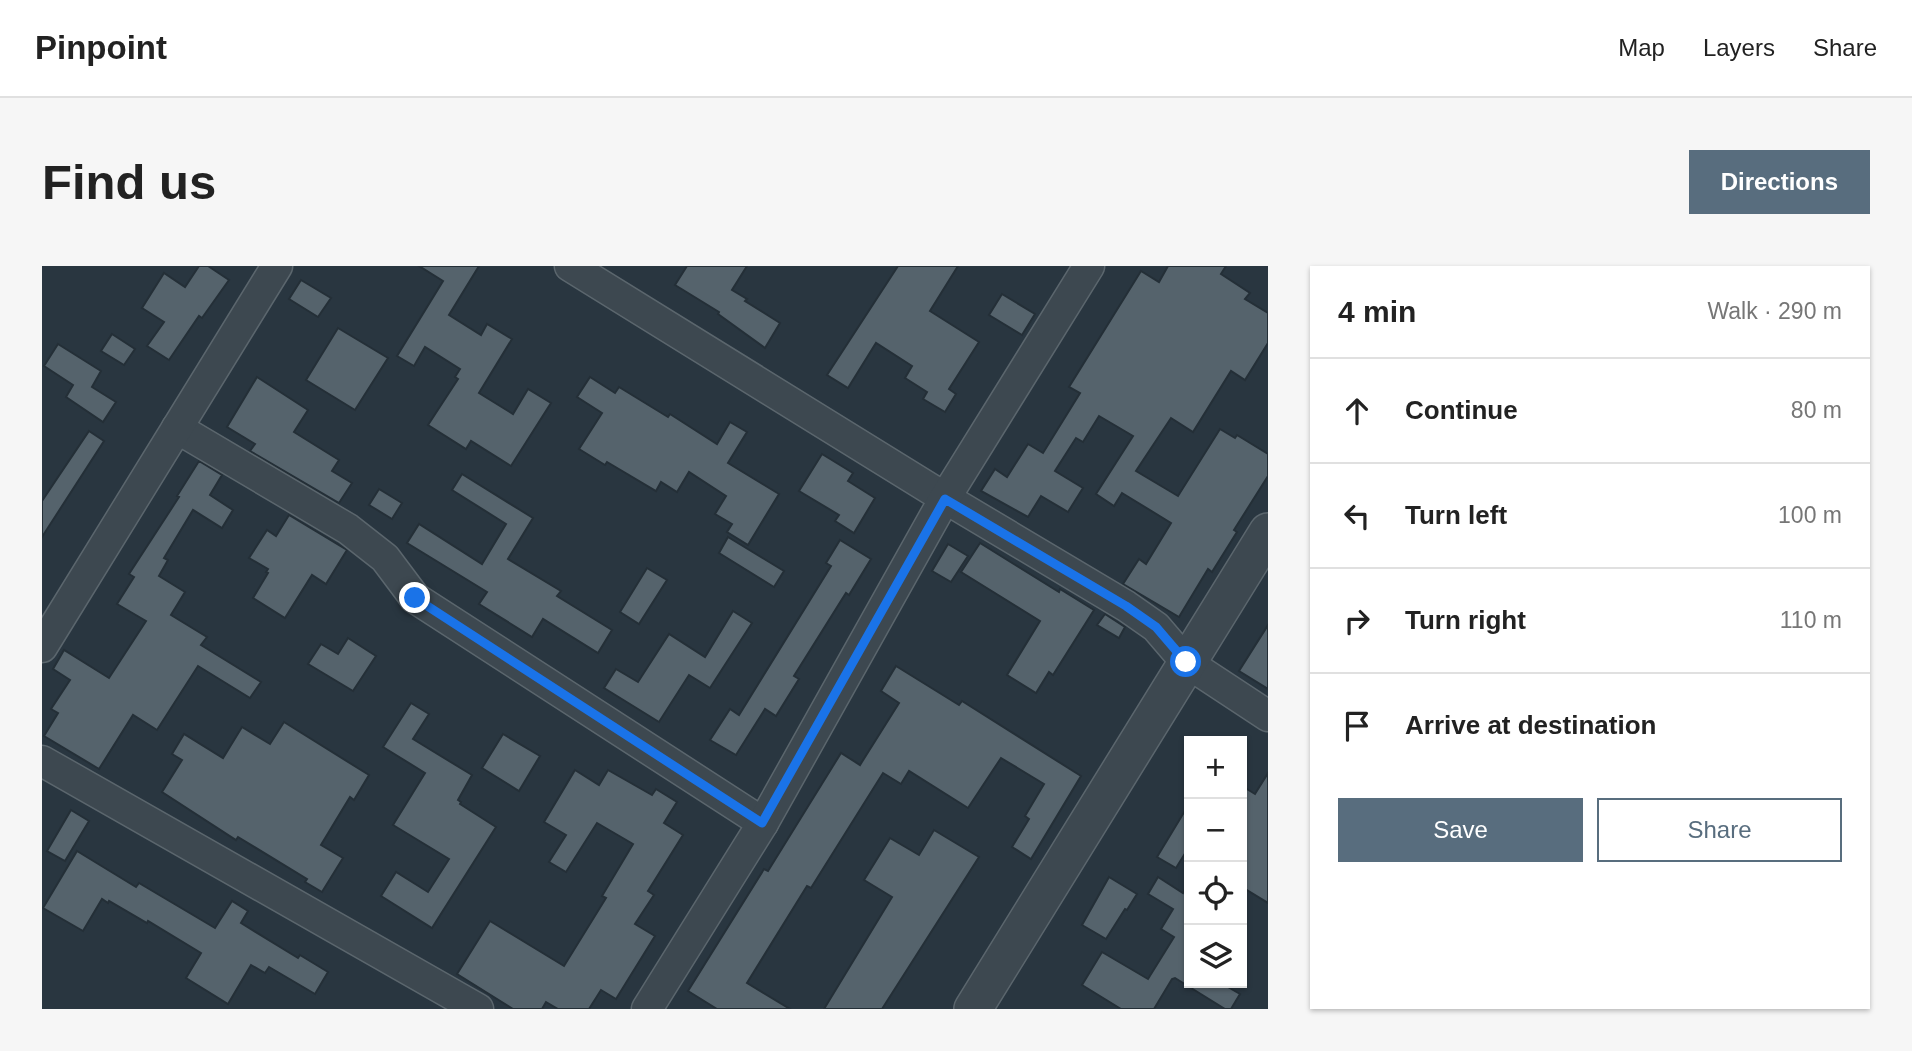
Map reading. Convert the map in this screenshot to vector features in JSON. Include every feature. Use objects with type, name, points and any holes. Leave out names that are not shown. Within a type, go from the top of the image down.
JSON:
[{"type":"street","points":[[42,647],[277,266]]},
{"type":"street","points":[[570,266],[945,499],[1126,606],[1156,627],[1186,662],[1268,716]]},
{"type":"street","points":[[647,1009],[762,823],[945,499],[1089,266]]},
{"type":"street","points":[[177,428],[348,528],[385,558],[415,598],[762,823]]},
{"type":"street","points":[[973,1009],[1268,532]]},
{"type":"street","points":[[42,761],[478,1009]]},
{"type":"building","points":[[199,266],[208,266],[229,280],[202,318],[199,316],[169,360],[147,346],[164,322],[142,308],[164,273],[185,287]]},
{"type":"building","points":[[419,266],[479,266],[449,315],[481,335],[487,324],[512,339],[479,393],[513,414],[528,389],[551,403],[511,466],[471,441],[466,449],[428,425],[458,379],[455,377],[460,369],[425,347],[414,366],[397,356],[443,281]]},
{"type":"building","points":[[687,266],[747,266],[732,290],[780,323],[765,348],[718,314],[719,312],[675,285]]},
{"type":"building","points":[[898,266],[958,266],[930,311],[979,342],[949,389],[956,394],[945,412],[923,399],[927,392],[905,378],[912,366],[876,343],[848,388],[827,375]]},
{"type":"building","points":[[1168,266],[1226,266],[1221,274],[1250,293],[1245,299],[1268,313],[1268,343],[1245,380],[1231,371],[1193,432],[1171,418],[1136,471],[1178,496],[1220,429],[1235,438],[1237,435],[1268,454],[1268,476],[1234,530],[1237,532],[1212,572],[1208,569],[1179,617],[1123,584],[1139,559],[1146,564],[1171,523],[1122,493],[1114,506],[1096,494],[1133,436],[1099,416],[1083,442],[1076,438],[1055,471],[1083,488],[1068,512],[1041,496],[1028,517],[981,491],[995,469],[1007,477],[1028,444],[1043,453],[1080,393],[1069,387],[1141,271],[1159,282]]},
{"type":"building","points":[[301,280],[331,298],[318,317],[289,299]]},
{"type":"building","points":[[1002,294],[1035,314],[1022,335],[989,315]]},
{"type":"building","points":[[338,328],[388,358],[355,410],[306,380]]},
{"type":"building","points":[[112,334],[135,349],[124,365],[101,351]]},
{"type":"building","points":[[58,344],[101,371],[92,387],[116,402],[103,422],[66,397],[73,385],[44,366]]},
{"type":"building","points":[[257,377],[308,410],[294,432],[339,460],[332,471],[352,483],[339,503],[250,451],[255,444],[227,427]]},
{"type":"building","points":[[590,377],[615,393],[619,387],[668,417],[670,414],[717,444],[730,422],[747,432],[728,463],[779,494],[748,545],[727,532],[732,524],[715,514],[726,496],[689,472],[677,492],[661,482],[656,491],[579,449],[602,413],[577,397]]},
{"type":"building","points":[[89,431],[104,441],[42,537],[42,501]]},
{"type":"building","points":[[822,454],[853,473],[848,481],[875,498],[854,533],[835,521],[839,515],[799,491]]},
{"type":"building","points":[[199,461],[222,475],[210,495],[233,510],[222,528],[193,510],[164,558],[168,560],[159,576],[185,592],[171,615],[207,637],[201,645],[261,682],[250,698],[198,666],[157,730],[133,715],[99,769],[44,736],[58,713],[51,709],[70,680],[53,669],[64,650],[109,678],[146,621],[117,604],[134,577],[129,574]]},
{"type":"building","points":[[462,474],[533,518],[508,559],[561,591],[557,596],[612,630],[598,653],[543,619],[532,637],[479,604],[487,592],[407,543],[419,524],[482,564],[506,524],[452,490]]},
{"type":"building","points":[[379,489],[402,503],[392,519],[369,505]]},
{"type":"building","points":[[289,515],[347,550],[326,584],[312,575],[285,618],[253,598],[268,569],[249,558],[267,530],[276,536]]},
{"type":"building","points":[[728,537],[784,571],[774,587],[719,553]]},
{"type":"building","points":[[840,540],[871,559],[849,595],[846,593],[794,676],[799,679],[776,716],[765,709],[736,755],[710,740],[730,709],[739,715],[831,566],[826,563]]},
{"type":"building","points":[[980,543],[1059,592],[1060,589],[1094,610],[1053,675],[1049,672],[1036,693],[1007,675],[1040,621],[961,572]]},
{"type":"building","points":[[948,544],[968,556],[951,582],[932,571]]},
{"type":"building","points":[[647,568],[667,580],[639,624],[620,612]]},
{"type":"building","points":[[733,611],[752,623],[710,688],[689,675],[659,722],[604,688],[616,669],[638,682],[669,634],[705,657]]},
{"type":"building","points":[[1105,614],[1125,627],[1119,638],[1097,625]]},
{"type":"building","points":[[1268,625],[1268,689],[1239,671]]},
{"type":"building","points":[[348,638],[376,656],[353,691],[308,664],[321,644],[338,654]]},
{"type":"building","points":[[896,666],[959,705],[962,701],[1081,776],[1031,859],[1012,847],[1029,819],[1025,816],[1044,784],[1001,758],[968,808],[909,771],[901,784],[883,773],[811,888],[807,886],[747,983],[790,1009],[717,1009],[688,991],[764,869],[768,871],[841,753],[860,765],[899,703],[881,691]]},
{"type":"building","points":[[411,703],[429,714],[413,739],[472,775],[458,800],[460,804],[496,827],[432,928],[381,896],[396,872],[428,892],[449,859],[393,825],[425,773],[383,747]]},
{"type":"building","points":[[284,722],[369,775],[354,800],[350,797],[321,845],[343,858],[322,892],[305,882],[307,879],[238,837],[236,840],[162,792],[182,760],[172,754],[184,734],[223,758],[242,727],[270,744]]},
{"type":"building","points":[[503,734],[540,756],[519,791],[482,768]]},
{"type":"building","points":[[575,770],[599,785],[608,770],[652,795],[656,789],[677,802],[664,823],[683,835],[648,891],[654,895],[635,924],[655,936],[616,999],[601,990],[589,1009],[558,1009],[546,1002],[542,1009],[513,1009],[457,974],[490,921],[564,966],[606,898],[602,896],[633,844],[597,823],[566,872],[549,862],[566,835],[544,822]]},
{"type":"building","points":[[1268,773],[1268,903],[1247,890],[1247,789],[1255,794]]},
{"type":"building","points":[[71,810],[89,821],[65,861],[47,851]]},
{"type":"building","points":[[1184,812],[1184,855],[1176,868],[1157,857]]},
{"type":"building","points":[[934,830],[979,857],[882,1009],[824,1009],[892,897],[864,880],[890,838],[919,855]]},
{"type":"building","points":[[77,851],[136,887],[139,883],[215,928],[232,901],[248,911],[241,923],[298,958],[300,955],[328,972],[315,994],[269,967],[265,973],[251,965],[228,1004],[186,978],[201,953],[148,921],[147,923],[102,899],[83,931],[43,908]]},
{"type":"building","points":[[1109,877],[1137,894],[1106,939],[1082,925]]},
{"type":"building","points":[[1158,877],[1184,891],[1184,984],[1172,979],[1154,1009],[1121,1009],[1082,985],[1102,952],[1148,979],[1174,937],[1161,929],[1173,909],[1148,894]]},
{"type":"building","points":[[1191,988],[1230,988],[1240,994],[1231,1009],[1225,1009]]},
{"type":"route","points":[[415,598],[762,823],[945,499],[1126,606],[1156,627],[1186,662]]}]
